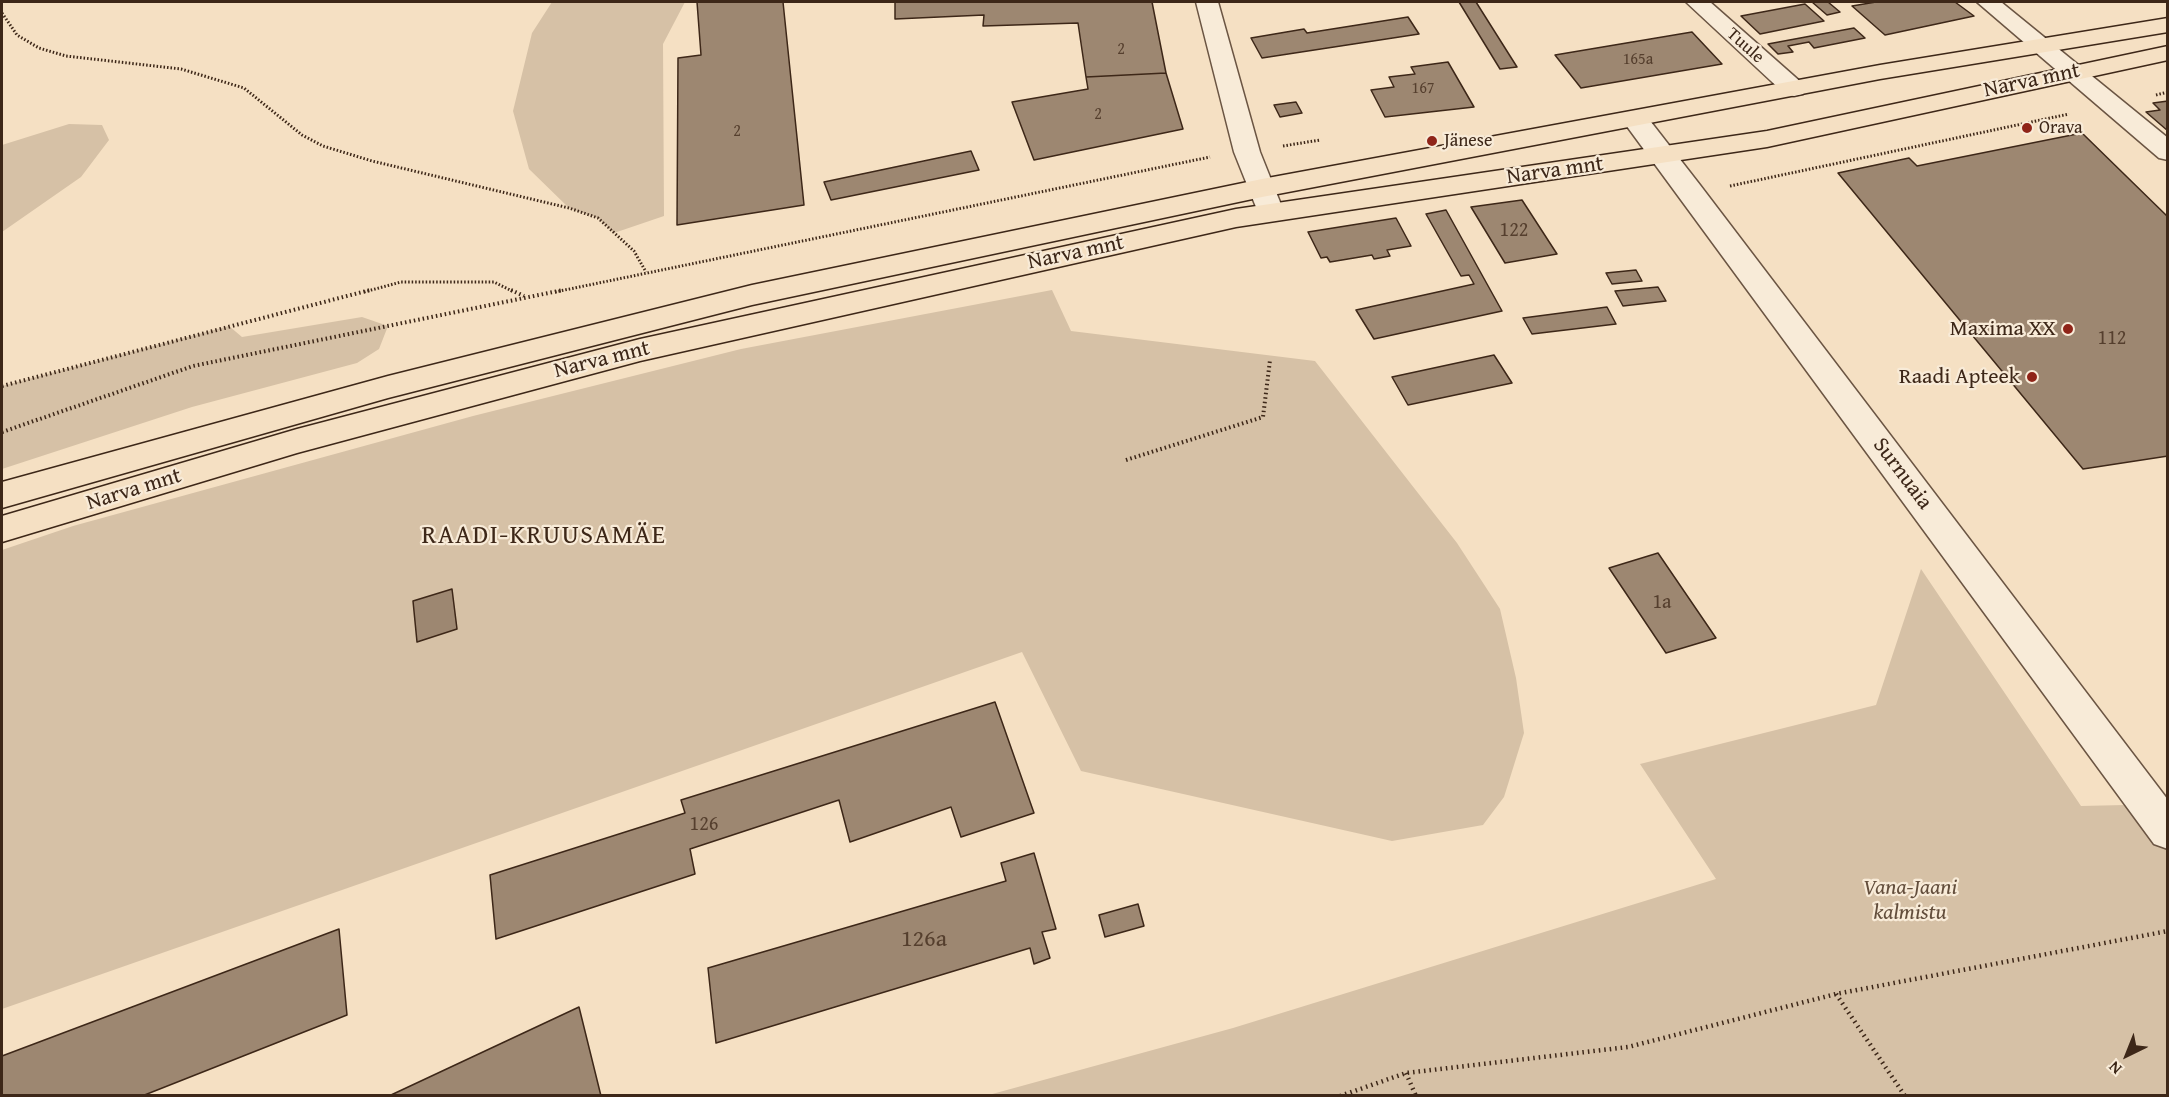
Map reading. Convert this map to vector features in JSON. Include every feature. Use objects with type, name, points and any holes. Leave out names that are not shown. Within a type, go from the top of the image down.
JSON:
[{"type":"main road","name":"Narva mnt","points":[[2,495],[388,387],[752,295],[1267,200],[1635,119],[2168,24]]},
{"type":"main road","name":"Narva mnt","points":[[2,529],[297,441],[640,350],[1236,218],[1267,200],[1665,156],[1836,125],[2168,53]]},
{"type":"street","points":[[1207,2],[1247,152],[1267,200]]},
{"type":"street","name":"Tuule","points":[[1697,2],[1794,89]]},
{"type":"street","points":[[1988,2],[2168,152]]},
{"type":"street","name":"Surnuaia","points":[[1635,119],[1665,156],[2168,831]]},
{"type":"path","points":[[2,13],[17,35],[39,48],[66,56],[181,69],[244,88],[302,135],[323,146],[372,161],[569,208],[598,218],[634,251],[646,272]]},
{"type":"path","points":[[2,432],[193,366],[1192,159],[1247,152]]},
{"type":"path","points":[[2,386],[401,282],[494,282],[526,297]]},
{"type":"path","points":[[1126,460],[1263,417],[1270,360]]},
{"type":"path","points":[[1340,1095],[1406,1073],[1628,1047],[1836,994],[2168,931]]},
{"type":"path","points":[[1836,994],[1905,1095]]},
{"type":"path","points":[[1406,1073],[1416,1095]]},
{"type":"green space","points":[[552,2],[685,2],[663,44],[664,216],[614,233],[598,218],[569,208],[529,169],[513,111],[532,33]]},
{"type":"green space","points":[[69,124],[102,125],[109,140],[81,177],[2,232],[2,145]]},
{"type":"green space","points":[[1052,290],[1071,331],[1315,361],[1457,543],[1500,609],[1516,678],[1524,733],[1504,797],[1483,825],[1392,841],[1081,771],[1022,652],[2,1009],[2,550],[73,526],[473,416],[741,349]]},
{"type":"green space","points":[[362,317],[388,326],[379,349],[357,363],[192,407],[2,469],[2,386],[229,326],[242,337]]},
{"type":"green space","name":"Vana-Jaani kalmistu","points":[[1921,569],[2081,806],[2167,804],[2167,1095],[985,1096],[1233,1028],[1716,879],[1640,764],[1876,705]]},
{"type":"building","points":[[697,2],[783,2],[804,205],[677,225],[678,58],[701,55]]},
{"type":"building","points":[[895,2],[1152,2],[1166,73],[1086,77],[1078,23],[983,26],[984,15],[895,19]]},
{"type":"building","points":[[1459,2],[1476,2],[1517,67],[1500,69]]},
{"type":"building","points":[[1812,2],[1828,2],[1840,12],[1827,15]]},
{"type":"building","points":[[1876,2],[1955,2],[1974,16],[1885,35],[1852,6]]},
{"type":"building","points":[[1805,4],[1824,21],[1760,34],[1741,16]]},
{"type":"building","points":[[1408,17],[1419,34],[1262,58],[1251,38],[1304,29],[1307,33]]},
{"type":"building","points":[[1854,28],[1865,38],[1814,48],[1809,42],[1788,46],[1793,52],[1778,54],[1768,44]]},
{"type":"building","points":[[1692,32],[1722,64],[1581,88],[1555,55]]},
{"type":"building","points":[[1448,62],[1474,107],[1385,117],[1371,90],[1394,87],[1389,77],[1415,74],[1411,67]]},
{"type":"building","points":[[1166,73],[1183,129],[1034,160],[1012,102],[1088,89],[1086,77]]},
{"type":"building","points":[[2168,101],[2168,131],[2146,112],[2160,110],[2153,103]]},
{"type":"building","points":[[1296,102],[1302,113],[1280,117],[1274,105]]},
{"type":"building","name":"Maxima XX","points":[[2082,133],[2168,217],[2168,456],[2083,469],[1838,173],[1909,158],[1917,166]]},
{"type":"building","points":[[971,151],[979,170],[831,200],[824,182]]},
{"type":"building","points":[[1522,200],[1557,254],[1505,263],[1471,207]]},
{"type":"building","points":[[1446,210],[1502,311],[1374,339],[1356,310],[1474,284],[1469,275],[1461,276],[1426,214]]},
{"type":"building","points":[[1396,218],[1411,246],[1387,250],[1390,256],[1374,259],[1372,255],[1330,262],[1327,257],[1321,258],[1308,232]]},
{"type":"building","points":[[1636,270],[1642,281],[1612,284],[1606,273]]},
{"type":"building","points":[[1658,287],[1666,301],[1623,306],[1615,291]]},
{"type":"building","points":[[1607,307],[1616,324],[1532,334],[1523,318]]},
{"type":"building","points":[[1494,355],[1512,383],[1408,405],[1392,377]]},
{"type":"building","points":[[1658,553],[1716,638],[1666,653],[1609,568]]},
{"type":"building","points":[[452,589],[457,629],[417,642],[413,601]]},
{"type":"building","points":[[995,702],[1034,813],[961,837],[951,807],[850,842],[839,800],[690,849],[695,874],[496,939],[490,875],[685,813],[681,800]]},
{"type":"building","points":[[1034,853],[1056,929],[1042,932],[1050,958],[1034,964],[1030,948],[716,1043],[708,968],[1006,881],[1001,863]]},
{"type":"building","points":[[1138,904],[1144,926],[1105,937],[1099,915]]},
{"type":"building","points":[[339,929],[347,1015],[142,1096],[2,1096],[2,1056]]},
{"type":"building","points":[[579,1007],[601,1096],[391,1096],[391,1095]]},
{"type":"place","name":"Orava","points":[[2027,128]]},
{"type":"place","name":"Jänese","points":[[1432,141]]},
{"type":"place","name":"Maxima XX","points":[[2068,329]]},
{"type":"place","name":"Raadi Apteek","points":[[2032,377]]},
{"type":"district","name":"RAADI-KRUUSAMÄE","points":[[544,536]]}]
